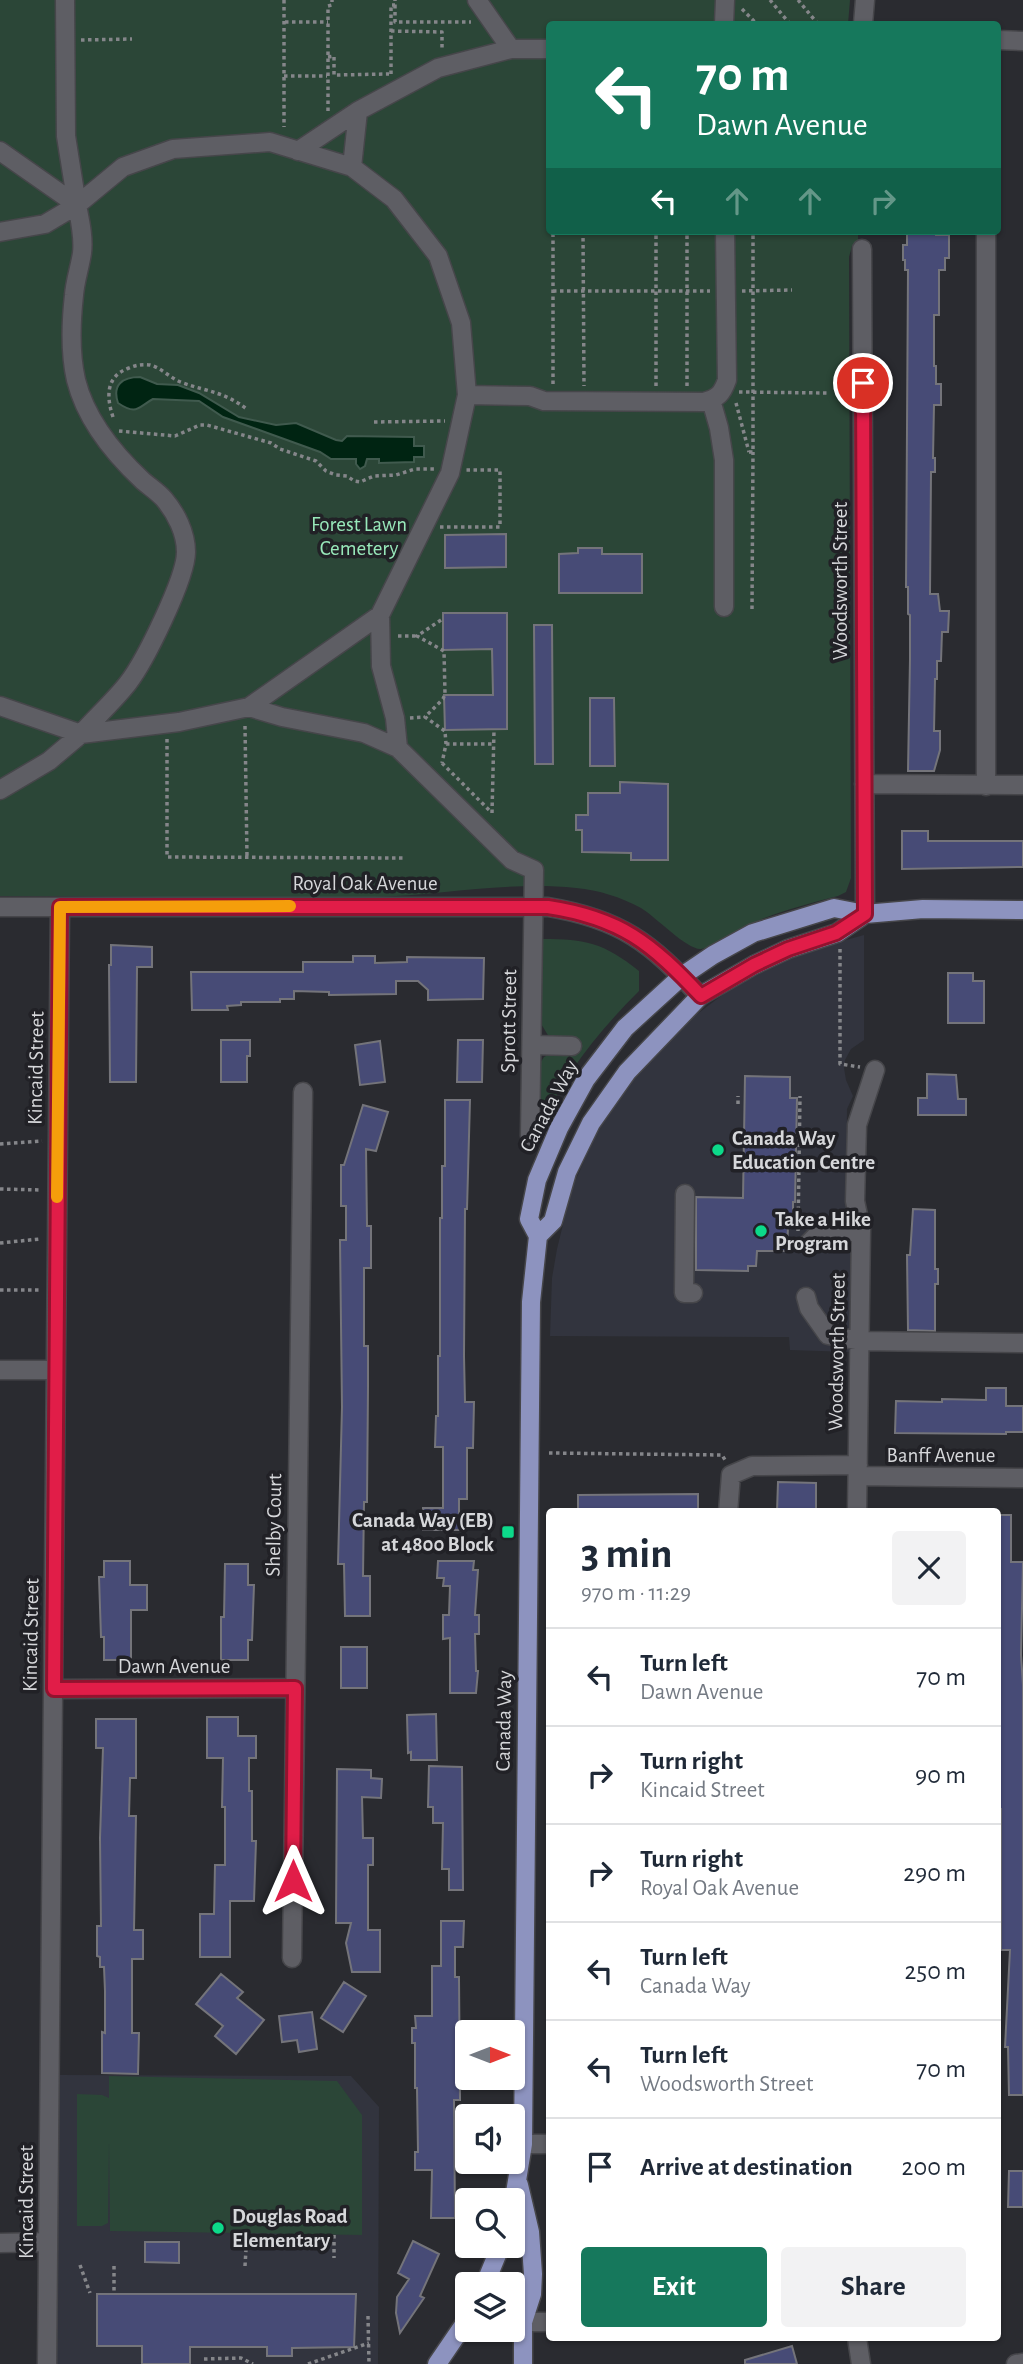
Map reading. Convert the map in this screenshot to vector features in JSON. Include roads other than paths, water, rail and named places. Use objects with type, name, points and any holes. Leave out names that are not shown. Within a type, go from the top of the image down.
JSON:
[{"type":"main road","name":"Canada Way","points":[[523,2104],[531,1303],[538,1236],[529,1219],[537,1180],[559,1128],[586,1079],[625,1028],[682,976],[713,955],[753,933],[834,908],[865,914],[923,909],[1023,910]]},
{"type":"main road","name":"Canada Way","points":[[538,1236],[553,1221],[567,1172],[591,1123],[627,1072],[701,996],[788,949],[836,933],[865,914]]},
{"type":"main road","name":"Canada Way","points":[[516,2188],[519,2174]]},
{"type":"main road","points":[[518,2180],[530,2232],[534,2274],[532,2294],[525,2316]]},
{"type":"main road","points":[[437,2364],[455,2338]]},
{"type":"main road","points":[[523,2342],[523,2364]]},
{"type":"street","points":[[0,790],[49,761],[81,734],[129,681],[157,632],[180,578],[186,553],[180,526],[173,511],[162,497],[115,453],[99,431],[76,381],[72,350],[74,294],[82,253],[82,236],[66,136],[65,0]]},
{"type":"street","points":[[477,0],[511,49]]},
{"type":"street","points":[[724,21],[725,0]]},
{"type":"street","points":[[863,21],[865,0]]},
{"type":"street","points":[[1001,40],[1023,41]]},
{"type":"street","points":[[299,151],[358,111],[442,68],[511,49],[546,49]]},
{"type":"street","points":[[352,167],[358,111]]},
{"type":"street","points":[[0,232],[45,224],[77,205],[123,167],[173,149],[270,142],[352,167],[394,199],[438,256],[461,323],[467,396],[450,470],[380,615],[381,666],[395,718],[398,748],[364,733],[247,708]]},
{"type":"street","points":[[0,151],[77,205]]},
{"type":"street","points":[[467,396],[530,396],[553,401],[711,400],[723,392],[727,380],[725,235]]},
{"type":"street","points":[[986,235],[986,786]]},
{"type":"street","name":"Woodsworth Street","points":[[862,249],[865,914]]},
{"type":"street","points":[[711,400],[724,460],[724,607]]},
{"type":"street","points":[[0,706],[81,734],[167,723],[247,708],[380,615]]},
{"type":"street","name":"Sprott Street","points":[[398,748],[512,860],[534,870],[530,1136]]},
{"type":"street","points":[[864,784],[1023,785]]},
{"type":"street","name":"Royal Oak Avenue","points":[[0,907],[534,905],[597,917],[651,947],[701,996]]},
{"type":"street","name":"Kincaid Street","points":[[47,2364],[60,907]]},
{"type":"street","points":[[532,1045],[572,1046]]},
{"type":"street","name":"Woodsworth Street","points":[[857,1508],[861,1230],[855,1201],[857,1125],[875,1069]]},
{"type":"street","name":"Shelby Court","points":[[292,1958],[303,1093]]},
{"type":"street","points":[[685,1194],[684,1293],[693,1293]]},
{"type":"street","points":[[808,1244],[817,1235],[861,1230]]},
{"type":"street","points":[[806,1297],[809,1308],[828,1335],[860,1341],[1023,1343]]},
{"type":"street","points":[[0,1370],[55,1370]]},
{"type":"street","name":"Banff Avenue","points":[[728,1508],[731,1475],[752,1465],[1023,1478]]},
{"type":"street","name":"Dawn Avenue","points":[[54,1689],[295,1688]]},
{"type":"street","points":[[525,2144],[546,2144]]},
{"type":"street","points":[[0,2243],[48,2242]]},
{"type":"street","points":[[525,2322],[546,2322]]},
{"type":"street","points":[[857,2341],[861,2364]]},
{"type":"street","points":[[1016,2364],[1023,2362]]},
{"type":"place","name":"Canada Way Education Centre","points":[[718,1150]]},
{"type":"place","name":"Take a Hike Program","points":[[761,1231]]},
{"type":"place","name":"Canada Way (EB) at 4800 Block","points":[[508,1532]]},
{"type":"place","name":"Douglas Road Elementary","points":[[218,2228]]},
{"type":"park label","name":"Forest Lawn Cemetery","points":[[359,536]]}]
